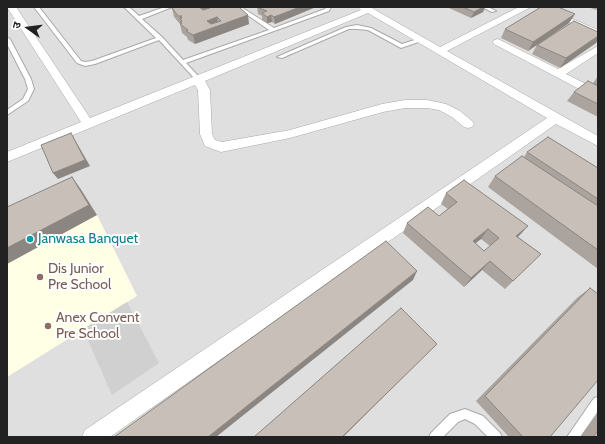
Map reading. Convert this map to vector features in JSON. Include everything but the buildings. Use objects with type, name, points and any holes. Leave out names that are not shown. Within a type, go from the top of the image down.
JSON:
[{"type":"street","points":[[12,7],[88,124]]},
{"type":"street","points":[[439,50],[526,7]]},
{"type":"street","points":[[7,157],[366,8],[598,142]]},
{"type":"street","points":[[552,13],[598,34]]},
{"type":"street","points":[[564,32],[577,24]]},
{"type":"street","points":[[498,42],[598,95]]},
{"type":"street","points":[[523,55],[537,48]]},
{"type":"street","points":[[558,74],[598,49]]},
{"type":"street","points":[[198,79],[204,90],[206,134],[210,143],[221,147],[290,134],[382,108],[405,104],[427,104],[442,107],[456,114],[468,124]]},
{"type":"street","points":[[92,437],[556,118]]},
{"type":"lane","points":[[36,7],[79,62],[85,64],[93,63],[160,38]]},
{"type":"lane","points":[[126,7],[160,38],[198,79]]},
{"type":"lane","points":[[139,18],[170,7]]},
{"type":"lane","points":[[238,7],[273,30]]},
{"type":"lane","points":[[183,62],[327,10],[329,7]]},
{"type":"lane","points":[[484,7],[494,11]]},
{"type":"lane","points":[[280,57],[348,28],[357,27],[370,29],[401,46],[421,40]]},
{"type":"lane","points":[[7,40],[28,78],[31,89],[26,100],[7,113]]},
{"type":"lane","points":[[573,437],[598,402]]},
{"type":"lane","points":[[435,437],[454,418],[465,414],[479,420],[496,437]]},
{"type":"shaded area","points":[[7,7],[598,7],[598,437],[7,437]]},
{"type":"shaded area","points":[[97,215],[137,296],[7,377],[7,264]]},
{"type":"shaded area","points":[[127,302],[159,363],[112,395],[83,329]]},
{"type":"place","name":"Janwasa Banquet","points":[[30,239]]},
{"type":"place","name":"Dis Junior Pre School","points":[[40,277]]},
{"type":"place","name":"Anex Convent Pre School","points":[[48,326]]}]
